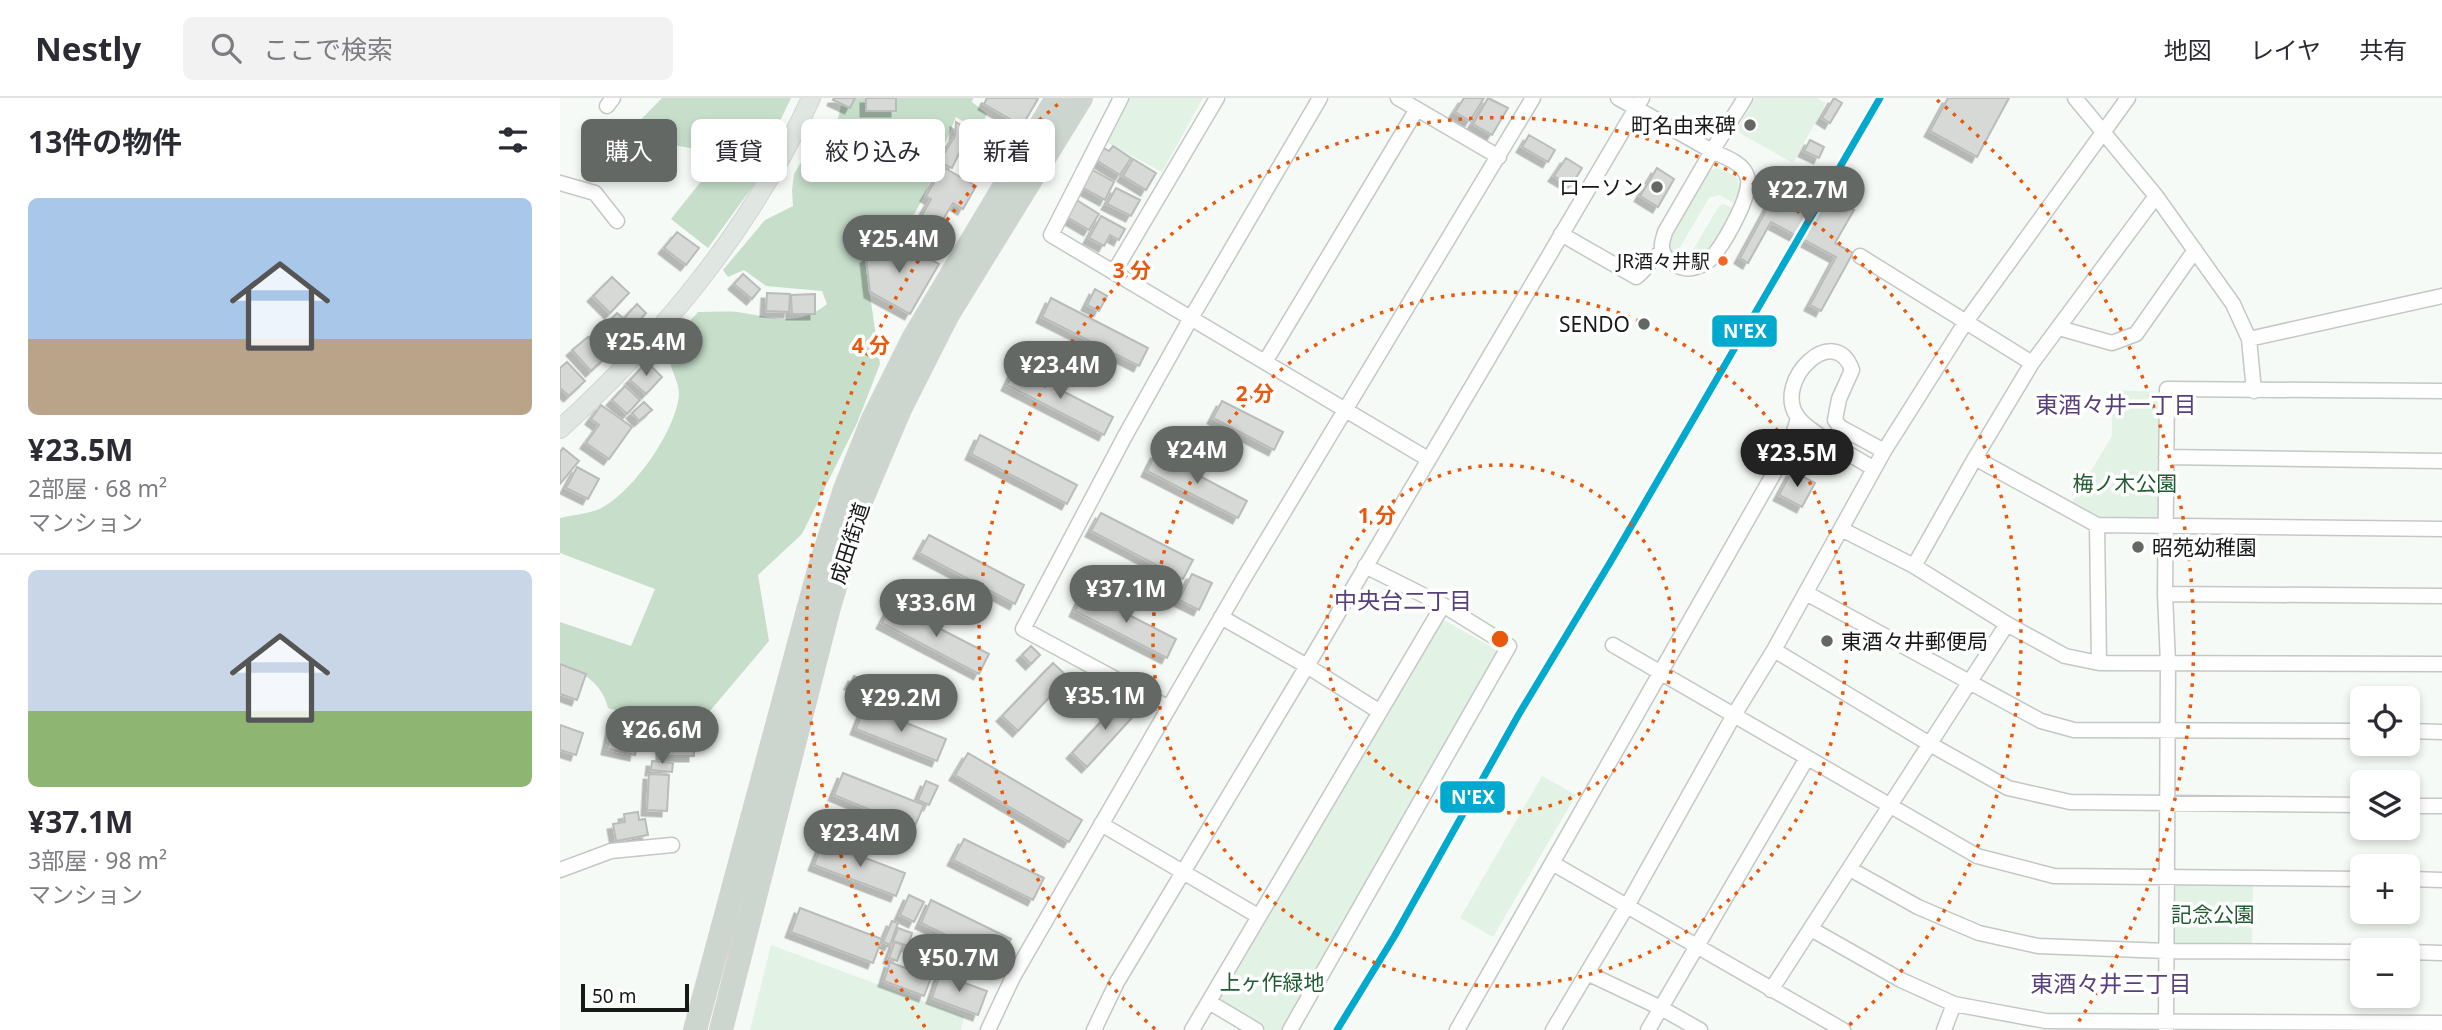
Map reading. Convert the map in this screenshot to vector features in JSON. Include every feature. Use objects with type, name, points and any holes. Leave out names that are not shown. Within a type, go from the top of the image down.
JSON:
[{"type":"highway","name":"成田街道","points":[[695,1030],[818,573],[845,489],[873,419],[914,339],[1057,98]]},
{"type":"highway","name":"成田街道","points":[[721,1030],[829,607],[861,501],[900,409],[947,316],[1081,98]]},
{"type":"main road","points":[[560,429],[608,385],[691,293],[737,231],[773,173],[811,98]]},
{"type":"street","points":[[1121,98],[1051,235],[1428,459]]},
{"type":"street","points":[[1114,272],[1217,98]]},
{"type":"street","points":[[1169,708],[1023,629],[1191,318],[1320,98]]},
{"type":"street","points":[[1398,98],[1499,158]]},
{"type":"street","points":[[988,1030],[1013,977],[1221,617],[1533,98]]},
{"type":"street","points":[[1618,98],[1639,103],[1712,152],[1739,165],[1747,174],[1749,186],[1741,209],[1714,256],[1706,263],[1691,269],[1675,265],[1663,252],[1665,232],[1712,152],[1745,98]]},
{"type":"street","points":[[2075,98],[2105,131],[2155,195],[2233,304],[2249,339],[2253,391]]},
{"type":"street","points":[[1559,1028],[1587,973],[1774,650],[1884,451],[1965,323],[2129,98]]},
{"type":"street","points":[[1094,1030],[1117,982],[1639,103]]},
{"type":"street","points":[[1265,362],[1417,109]]},
{"type":"street","points":[[560,183],[595,193],[617,221]]},
{"type":"street","points":[[1914,566],[2032,363],[2155,195]]},
{"type":"street","points":[[1561,234],[1636,277],[1651,259],[1663,252]]},
{"type":"street","points":[[2059,328],[2112,343],[2136,334],[2195,250]]},
{"type":"street","points":[[1860,256],[2032,363]]},
{"type":"street","points":[[2249,339],[2442,296]]},
{"type":"street","points":[[1874,468],[1816,433],[1798,418],[1793,404],[1793,386],[1800,370],[1818,353],[1839,354],[1849,361],[1852,370],[1839,399],[1835,420],[1840,427],[1884,451]]},
{"type":"street","points":[[2166,1026],[2167,389],[2442,391]]},
{"type":"street","points":[[1457,1030],[1790,445],[1798,418]]},
{"type":"street","points":[[2166,457],[2442,461]]},
{"type":"street","points":[[1975,458],[2097,525],[2442,529]]},
{"type":"street","points":[[2097,525],[2099,663]]},
{"type":"street","points":[[1841,530],[1914,566],[2007,624],[2065,656],[2099,663],[2442,664]]},
{"type":"street","points":[[1290,1030],[1510,646],[1443,605],[1365,566]]},
{"type":"street","points":[[1806,593],[2041,721],[2074,730],[2350,731]]},
{"type":"street","points":[[2165,594],[2442,596]]},
{"type":"street","points":[[1192,1030],[1443,605]]},
{"type":"street","points":[[1221,617],[1380,712]]},
{"type":"street","points":[[1771,990],[2007,624]]},
{"type":"street","points":[[1613,645],[1976,856],[2054,876],[2350,879]]},
{"type":"street","points":[[1774,650],[2008,788],[2070,802],[2350,806]]},
{"type":"street","points":[[2420,731],[2442,732]]},
{"type":"street","points":[[1648,1030],[1807,758]]},
{"type":"street","points":[[2420,806],[2442,806]]},
{"type":"street","points":[[1101,824],[1258,916]]},
{"type":"street","points":[[560,870],[611,851],[672,845]]},
{"type":"street","points":[[1552,863],[1843,1030]]},
{"type":"street","points":[[1850,869],[1918,907],[1979,933],[2038,946],[2166,951],[2350,952]]},
{"type":"street","points":[[2420,879],[2442,880]]},
{"type":"street","points":[[1811,929],[1900,980],[1954,1004],[2046,1021],[2166,1026],[2442,1023]]},
{"type":"street","points":[[2420,953],[2442,953]]},
{"type":"street","points":[[1587,973],[1700,1030]]},
{"type":"street","points":[[1209,1002],[1256,1030]]},
{"type":"street","points":[[1944,1030],[1954,1004]]},
{"type":"green space","points":[[662,98],[791,98],[781,119],[691,119],[691,149],[677,146],[677,119],[641,119]]},
{"type":"green space","points":[[843,98],[973,98],[972,102],[987,114],[985,119],[956,117],[945,144],[945,119],[838,118]]},
{"type":"green space","points":[[1124,98],[1203,98],[1162,172],[1101,139]]},
{"type":"green space","points":[[1755,98],[1817,98],[1826,103],[1793,163],[1736,131]]},
{"type":"green space","points":[[801,163],[801,182],[930,182],[905,231],[864,254],[880,364],[857,423],[802,534],[758,575],[769,641],[693,731],[608,708],[596,685],[576,670],[560,663],[560,622],[631,646],[655,589],[560,553],[560,518],[597,510],[610,503],[650,461],[670,425],[679,394],[670,362],[671,348],[678,335],[698,312],[737,312],[784,319],[805,316],[827,304],[822,291],[766,286],[744,270],[728,277],[723,270],[765,220],[793,206],[794,174]]},
{"type":"green space","points":[[1717,168],[1736,176],[1739,190],[1734,203],[1719,195],[1709,198],[1675,256],[1669,241],[1706,172]]},
{"type":"green space","points":[[701,182],[756,182],[708,248],[671,219]]},
{"type":"green space","points":[[1723,204],[1733,208],[1715,241],[1703,255],[1687,260],[1719,206]]},
{"type":"green space","name":"梅ノ木公園","points":[[2112,390],[2162,392],[2160,520],[2098,520],[2070,506],[2112,436]]},
{"type":"green space","name":"上ヶ作緑地","points":[[1442,619],[1499,651],[1289,1030],[1262,1030],[1219,998]]},
{"type":"green space","points":[[1542,776],[1576,795],[1493,937],[1460,918]]},
{"type":"green space","name":"記念公園","points":[[2173,884],[2253,885],[2252,943],[2173,944]]},
{"type":"green space","points":[[771,945],[964,1016],[961,1030],[750,1030]]},
{"type":"building","points":[[855,98],[850,108],[833,100]]},
{"type":"building","points":[[866,98],[896,98],[896,111],[866,111]]},
{"type":"building","points":[[987,98],[1038,99],[1026,119],[1010,119],[984,104]]},
{"type":"building","points":[[1464,98],[1484,98],[1470,121],[1455,112]]},
{"type":"building","points":[[1488,98],[1508,108],[1492,135],[1473,124]]},
{"type":"building","points":[[1834,98],[1842,103],[1830,123],[1822,118]]},
{"type":"building","points":[[1948,98],[2009,98],[1977,157],[1930,131]]},
{"type":"building","points":[[956,122],[959,124],[959,154],[952,168],[945,165],[945,152],[955,136]]},
{"type":"building","points":[[1529,135],[1555,150],[1548,162],[1522,147]]},
{"type":"building","points":[[1810,140],[1824,147],[1819,158],[1804,151]]},
{"type":"building","points":[[1113,146],[1131,158],[1120,175],[1096,160],[1104,148],[1109,151]]},
{"type":"building","points":[[1566,158],[1582,168],[1571,186],[1554,176]]},
{"type":"building","points":[[1133,159],[1156,173],[1146,190],[1123,176]]},
{"type":"building","points":[[945,168],[959,176],[959,182],[969,182],[976,186],[963,209],[953,203],[932,238],[915,228],[931,199],[926,196],[934,182],[945,182]]},
{"type":"building","points":[[1089,168],[1114,182],[1105,200],[1079,186]]},
{"type":"building","name":"ローソン","points":[[1657,168],[1674,179],[1658,207],[1640,196]]},
{"type":"building","points":[[1788,170],[1797,175],[1796,178],[1854,210],[1835,243],[1853,253],[1821,311],[1810,305],[1836,257],[1771,222],[1748,263],[1740,258]]},
{"type":"building","points":[[1116,188],[1140,200],[1131,216],[1107,204]]},
{"type":"building","points":[[1075,199],[1099,214],[1089,230],[1065,216]]},
{"type":"building","points":[[1101,216],[1125,229],[1119,240],[1110,235],[1104,246],[1089,238]]},
{"type":"building","points":[[677,232],[699,248],[686,265],[664,248]]},
{"type":"building","points":[[891,239],[939,264],[910,314],[870,292],[866,258]]},
{"type":"building","points":[[743,274],[760,289],[752,299],[734,284]]},
{"type":"building","points":[[612,277],[629,293],[610,313],[593,296]]},
{"type":"building","points":[[1095,289],[1107,296],[1099,311],[1087,305]]},
{"type":"building","points":[[767,293],[790,294],[789,312],[766,311]]},
{"type":"building","points":[[815,294],[815,314],[792,314],[791,295]]},
{"type":"building","points":[[1051,298],[1148,348],[1139,366],[1042,317]]},
{"type":"building","points":[[637,304],[646,313],[635,326],[625,317]]},
{"type":"building","points":[[617,313],[636,329],[628,338],[609,321]]},
{"type":"building","points":[[605,322],[615,332],[600,347],[590,337]]},
{"type":"building","points":[[588,337],[606,357],[591,371],[572,350]]},
{"type":"building","points":[[1024,351],[1040,362],[1036,368],[1020,357]]},
{"type":"building","points":[[567,362],[585,381],[569,396],[560,388],[560,368]]},
{"type":"building","points":[[647,362],[662,377],[646,394],[630,380]]},
{"type":"building","points":[[1016,367],[1113,417],[1104,435],[1007,385]]},
{"type":"building","points":[[625,386],[640,400],[627,414],[612,400]]},
{"type":"building","points":[[1222,401],[1283,432],[1274,450],[1213,418]]},
{"type":"building","points":[[644,402],[652,410],[639,421],[632,413]]},
{"type":"building","points":[[601,405],[632,427],[609,459],[586,443],[599,425],[591,419]]},
{"type":"building","points":[[980,435],[1077,485],[1067,504],[971,454]]},
{"type":"building","points":[[1193,435],[1202,441],[1194,456],[1184,450]]},
{"type":"building","points":[[563,448],[579,461],[560,484],[560,452]]},
{"type":"building","points":[[1156,453],[1247,501],[1238,518],[1147,471]]},
{"type":"building","points":[[577,467],[599,479],[588,499],[566,488]]},
{"type":"building","points":[[1792,471],[1815,483],[1802,507],[1779,495]]},
{"type":"building","points":[[1101,513],[1193,560],[1183,579],[1091,531]]},
{"type":"building","points":[[929,535],[1024,585],[1015,604],[919,553]]},
{"type":"building","points":[[1192,574],[1212,583],[1199,610],[1179,600]]},
{"type":"building","points":[[1084,592],[1176,639],[1167,658],[1075,611]]},
{"type":"building","points":[[892,604],[989,654],[979,674],[882,623]]},
{"type":"building","points":[[1031,646],[1040,655],[1031,664],[1022,655]]},
{"type":"building","points":[[1053,663],[1068,677],[1018,731],[1002,716]]},
{"type":"building","points":[[560,664],[586,674],[577,700],[560,694]]},
{"type":"building","points":[[854,676],[872,683],[869,691],[850,684]]},
{"type":"building","points":[[1097,688],[1105,696],[1096,704],[1088,696]]},
{"type":"building","points":[[1123,698],[1138,711],[1087,767],[1072,753]]},
{"type":"building","points":[[865,706],[946,739],[937,761],[856,729]]},
{"type":"building","points":[[560,725],[583,733],[576,755],[560,750]]},
{"type":"building","points":[[612,726],[639,732],[635,755],[607,749]]},
{"type":"building","points":[[662,739],[694,739],[694,756],[662,756]]},
{"type":"building","points":[[968,753],[1082,820],[1069,842],[955,775]]},
{"type":"building","points":[[652,761],[673,763],[672,772],[651,770]]},
{"type":"building","points":[[843,773],[924,805],[914,828],[834,795]]},
{"type":"building","points":[[649,774],[669,775],[667,811],[647,810]]},
{"type":"building","points":[[926,781],[938,786],[929,805],[918,800]]},
{"type":"building","points":[[638,812],[639,820],[645,819],[648,835],[616,841],[613,824],[625,822],[624,814]]},
{"type":"building","points":[[964,839],[1044,878],[1033,900],[953,860]]},
{"type":"building","points":[[823,842],[905,873],[896,896],[814,865]]},
{"type":"building","points":[[909,895],[924,902],[914,922],[900,915]]},
{"type":"building","points":[[931,900],[1011,939],[1000,961],[921,923]]},
{"type":"building","points":[[800,908],[882,939],[873,963],[791,932]]},
{"type":"building","points":[[892,921],[898,923],[890,945],[883,942]]},
{"type":"building","points":[[898,928],[912,933],[908,946],[893,941]]},
{"type":"building","points":[[895,942],[903,945],[897,961],[889,958]]},
{"type":"building","points":[[890,962],[931,978],[924,996],[884,981]]},
{"type":"building","points":[[940,974],[987,991],[978,1015],[932,998]]},
{"type":"transit line","name":"N'EX","points":[[1337,1030],[1394,937],[1519,714],[1880,98]]},
{"type":"place","name":"町名由来碑","points":[[1750,125]]},
{"type":"place","name":"ローソン","points":[[1657,187]]},
{"type":"place","name":"JR酒々井駅","points":[[1723,261]]},
{"type":"place","name":"SENDO","points":[[1644,324]]},
{"type":"place","name":"昭苑幼稚園","points":[[2138,547]]},
{"type":"place","name":"東酒々井郵便局","points":[[1827,641]]},
{"type":"district","name":"東酒々井一丁目","points":[[2116,404]]},
{"type":"district","name":"中央台二丁目","points":[[1403,600]]},
{"type":"district","name":"東酒々井三丁目","points":[[2111,983]]}]
